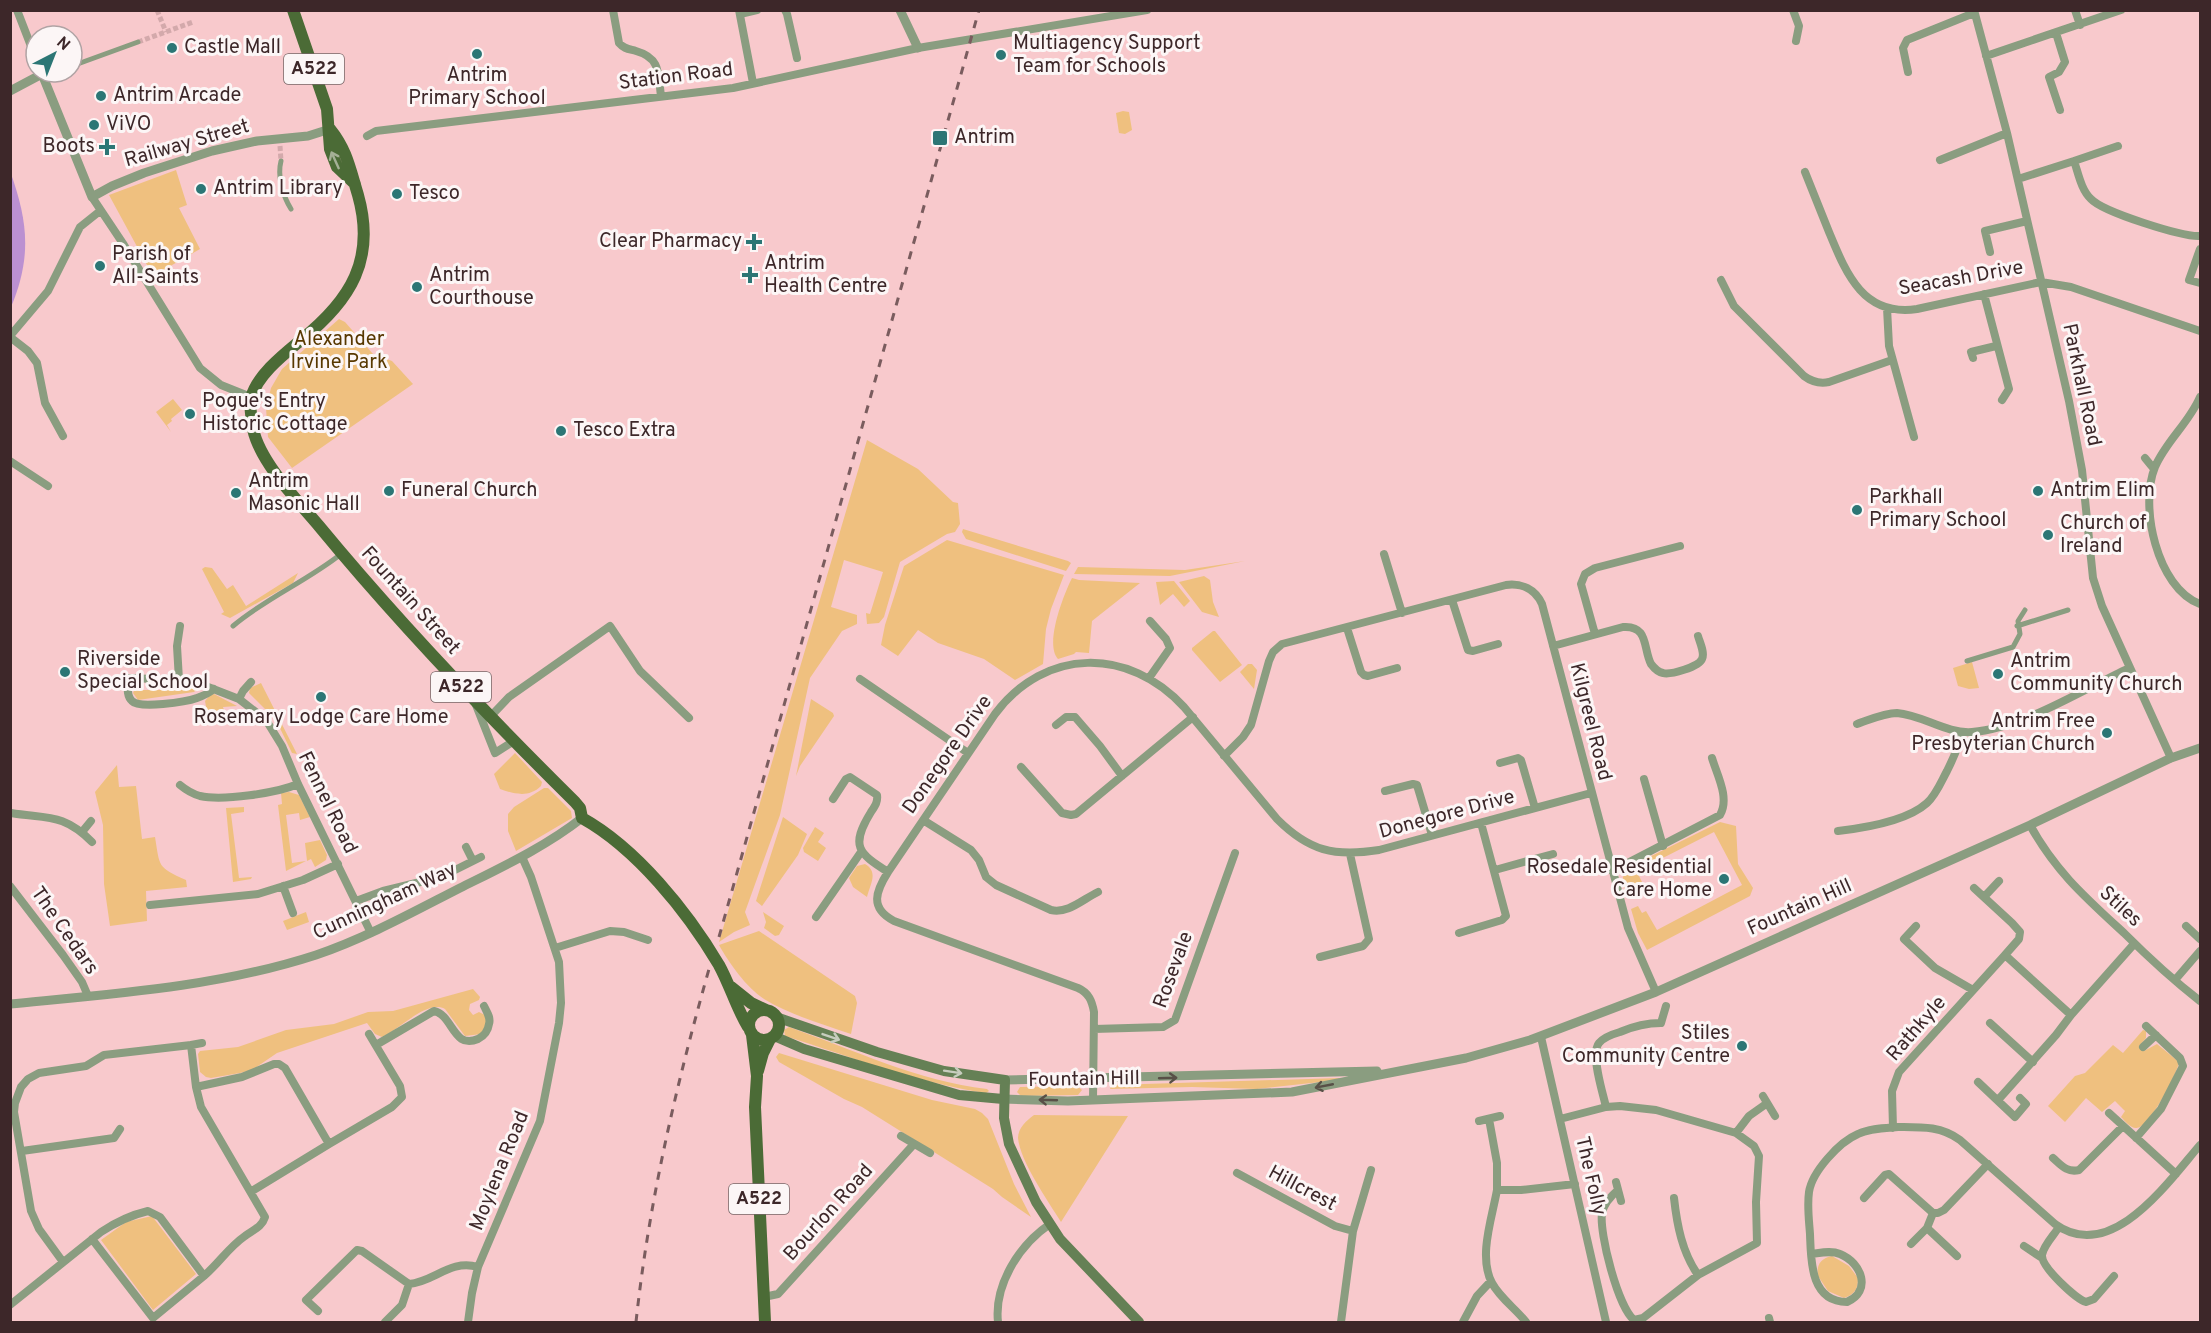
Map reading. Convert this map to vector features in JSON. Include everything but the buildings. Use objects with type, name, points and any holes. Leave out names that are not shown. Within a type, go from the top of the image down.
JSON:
[{"type":"main road","name":"A522","points":[[293,10],[327,109],[330,129],[347,154],[364,224],[362,262],[337,305],[266,372],[251,397],[254,432],[261,453],[341,553]]},
{"type":"main road","name":"Fountain Street","points":[[341,553],[490,717],[575,802],[580,808],[582,818],[604,830],[637,860],[711,952],[730,986],[750,1031]]},
{"type":"main road","name":"Fountain Street","points":[[730,986],[751,1003],[771,1014]]},
{"type":"main road","points":[[771,1014],[753,1014],[750,1031],[758,1040],[772,1037]]},
{"type":"main road","name":"A522","points":[[757,1076],[764,1053],[778,1026],[771,1014]]},
{"type":"main road","name":"Fountain Hill","points":[[771,1014],[878,1052],[944,1071],[1005,1080]]},
{"type":"main road","name":"A522","points":[[750,1031],[757,1076],[755,1107],[765,1323]]},
{"type":"main road","name":"Fountain Hill","points":[[772,1037],[804,1049],[959,1095],[1003,1099]]},
{"type":"main road","points":[[1005,1080],[1004,1118],[1009,1144],[1026,1183],[1050,1224],[1075,1256],[1139,1323]]},
{"type":"street","points":[[17,10],[24,28]]},
{"type":"street","points":[[613,10],[619,43],[627,49],[645,54],[656,63],[662,96]]},
{"type":"street","points":[[753,83],[740,12],[757,10]]},
{"type":"street","points":[[785,10],[788,14],[797,58]]},
{"type":"street","points":[[900,10],[918,48]]},
{"type":"street","name":"Station Road","points":[[366,136],[376,131],[753,83],[918,48],[1114,13],[1147,10]]},
{"type":"street","points":[[1792,10],[1799,26],[1796,41]]},
{"type":"street","points":[[2075,10],[2080,25]]},
{"type":"street","points":[[1986,56],[2121,10]]},
{"type":"street","points":[[1908,72],[1903,47],[1907,40],[1974,12]]},
{"type":"street","name":"Parkhall Road","points":[[1974,12],[2018,178],[2068,401],[2082,470],[2093,578],[2102,606],[2171,758]]},
{"type":"street","points":[[2056,33],[2065,62],[2059,72],[2049,77],[2060,110]]},
{"type":"street","points":[[84,62],[138,42]]},
{"type":"street","points":[[10,91],[24,83]]},
{"type":"street","points":[[46,84],[92,197],[200,368],[221,385],[251,397]]},
{"type":"street","name":"Railway Street","points":[[92,197],[144,173],[212,151],[225,150],[245,143],[280,143],[330,129]]},
{"type":"street","points":[[1940,160],[2007,133]]},
{"type":"street","points":[[2018,178],[2118,146]]},
{"type":"street","points":[[281,161],[283,194],[291,209]]},
{"type":"street","points":[[2074,161],[2087,195],[2099,205],[2182,235],[2200,236]]},
{"type":"street","name":"Seacash Drive","points":[[1805,172],[1845,271],[1863,294],[1876,303],[1887,308],[1910,310],[2041,282]]},
{"type":"street","points":[[63,436],[45,403],[37,363],[28,351],[10,337],[48,291],[80,226],[100,211]]},
{"type":"street","points":[[1990,252],[1985,231],[2027,221]]},
{"type":"street","points":[[2200,249],[2189,279],[2200,283]]},
{"type":"street","points":[[1721,280],[1734,306],[1803,376],[1811,381],[1820,383],[1834,380],[1892,360]]},
{"type":"street","points":[[2041,282],[2071,287],[2200,331]]},
{"type":"street","points":[[1984,294],[2008,389],[2002,400]]},
{"type":"street","name":"Seacash Drive","points":[[1887,308],[1888,341],[1914,437]]},
{"type":"street","points":[[1973,358],[1971,352],[1996,346]]},
{"type":"street","points":[[2200,397],[2199,407],[2169,444],[2154,469],[2149,502],[2160,555],[2170,580],[2189,599],[2200,604]]},
{"type":"street","points":[[2145,458],[2154,469]]},
{"type":"street","points":[[10,461],[48,486]]},
{"type":"street","points":[[1595,634],[1581,584],[1585,574],[1594,568],[1680,546]]},
{"type":"street","points":[[233,626],[248,613],[323,568],[341,553]]},
{"type":"street","points":[[1384,554],[1402,613]]},
{"type":"street","name":"Kilgreel Road","points":[[1224,756],[1243,737],[1251,725],[1269,661],[1278,647],[1292,641],[1506,585],[1523,585],[1533,591],[1540,600],[1628,928],[1656,993]]},
{"type":"street","points":[[1452,600],[1468,650],[1498,644]]},
{"type":"street","points":[[1967,661],[2013,646],[2020,634],[2018,621],[2025,610]]},
{"type":"street","points":[[2018,626],[2068,610]]},
{"type":"street","points":[[1149,678],[1170,648],[1168,642],[1150,621]]},
{"type":"street","points":[[179,680],[177,646],[180,626]]},
{"type":"street","points":[[490,717],[509,697],[610,626],[640,670],[689,718]]},
{"type":"street","points":[[1553,646],[1623,627],[1636,629],[1644,639],[1651,664],[1656,670],[1664,673],[1700,663],[1703,655],[1698,636]]},
{"type":"street","points":[[1347,628],[1361,672],[1364,675],[1397,668]]},
{"type":"street","name":"Donegore Drive","points":[[1093,1100],[1094,1029],[1093,1004],[1089,996],[1081,989],[886,917],[879,908],[877,899],[880,886],[888,872],[968,753],[1006,699],[1021,687],[1048,672],[1074,664],[1098,663],[1125,668],[1149,678],[1168,690],[1193,717],[1290,832],[1312,846],[1350,854],[1379,850],[1591,794]]},
{"type":"street","points":[[1857,724],[1896,713],[1962,732],[1976,732],[2018,721],[2129,668]]},
{"type":"street","name":"Fennel Road","points":[[214,688],[195,699],[138,705],[130,700],[128,678],[179,680],[214,688],[239,699],[270,725],[371,933]]},
{"type":"street","points":[[860,679],[968,753]]},
{"type":"street","points":[[239,699],[251,682]]},
{"type":"street","name":"Fountain Street","points":[[475,701],[495,753],[513,741]]},
{"type":"street","points":[[1056,725],[1066,717],[1074,717],[1100,746],[1122,776]]},
{"type":"street","points":[[1021,767],[1062,813],[1076,814],[1193,717]]},
{"type":"street","points":[[1838,831],[1864,828],[1913,812],[1928,802],[1955,755],[1962,732]]},
{"type":"street","name":"Fountain Hill","points":[[1003,1099],[1093,1100],[1292,1092],[1466,1058],[1541,1036],[1656,993],[2030,825],[2171,758],[2200,748]]},
{"type":"street","points":[[1500,763],[1518,758],[1522,760],[1535,808]]},
{"type":"street","points":[[1612,871],[1716,819],[1722,813],[1724,799],[1712,758]]},
{"type":"street","points":[[816,917],[861,852],[860,835],[864,823],[877,802],[877,795],[850,777],[846,779],[833,799]]},
{"type":"street","points":[[1644,779],[1663,846]]},
{"type":"street","points":[[180,785],[197,795],[213,798],[280,790],[298,784]]},
{"type":"street","points":[[1384,791],[1417,785],[1432,835]]},
{"type":"street","points":[[10,813],[58,819],[82,832],[92,842]]},
{"type":"street","name":"Cunningham Way","points":[[10,1004],[225,979],[317,954],[371,933],[522,857],[582,818]]},
{"type":"street","points":[[923,820],[971,850],[988,879],[996,885],[1044,908],[1053,911],[1065,910],[1098,892]]},
{"type":"street","points":[[82,832],[91,821]]},
{"type":"street","points":[[1459,933],[1506,918],[1481,823]]},
{"type":"street","name":"Stiles","points":[[2030,825],[2062,874],[2134,944],[2200,1001]]},
{"type":"street","points":[[466,847],[473,861]]},
{"type":"street","points":[[861,852],[888,872]]},
{"type":"street","name":"Rosevale","points":[[1094,1029],[1163,1027],[1174,1020],[1235,853]]},
{"type":"street","points":[[1320,957],[1367,943],[1368,934],[1350,854]]},
{"type":"street","points":[[1495,870],[1553,854]]},
{"type":"street","points":[[356,901],[383,891],[441,877],[481,857]]},
{"type":"street","name":"Moylena Road","points":[[468,1323],[478,1267],[540,1121],[560,1013],[561,976],[555,948],[522,857]]},
{"type":"street","points":[[150,905],[258,894],[338,864]]},
{"type":"street","points":[[1974,888],[1984,897],[1999,881]]},
{"type":"street","name":"The Cedars","points":[[10,886],[63,955],[82,982],[88,996]]},
{"type":"street","points":[[283,886],[293,913]]},
{"type":"street","name":"Rathkyle","points":[[1893,1128],[1892,1091],[1899,1072],[2019,939],[2020,932],[1984,897]]},
{"type":"street","points":[[1917,926],[1904,939],[1935,968],[1973,990]]},
{"type":"street","points":[[2186,926],[2200,939]]},
{"type":"street","points":[[555,948],[614,931],[648,940]]},
{"type":"street","points":[[1998,1100],[2134,944]]},
{"type":"street","points":[[2175,980],[2200,951]]},
{"type":"street","points":[[2005,955],[2071,1015]]},
{"type":"street","points":[[376,1045],[434,1011],[443,1015],[459,1038],[466,1041],[476,1040],[484,1035],[489,1025],[489,1017],[484,1006]]},
{"type":"street","points":[[1606,1107],[1595,1057],[1598,1045],[1607,1036],[1629,1028],[1661,1023],[1666,1006]]},
{"type":"street","points":[[1990,1023],[2033,1062]]},
{"type":"street","points":[[2136,1138],[2161,1109],[2183,1066],[2180,1058],[2146,1026]]},
{"type":"street","points":[[252,1191],[401,1100],[403,1095],[400,1086],[369,1034]]},
{"type":"street","points":[[2143,1047],[2156,1035]]},
{"type":"street","name":"The Folly","points":[[1541,1036],[1606,1323]]},
{"type":"street","points":[[63,1262],[35,1221],[22,1151],[12,1113],[21,1087],[39,1072],[86,1066],[104,1055],[202,1043]]},
{"type":"street","points":[[92,1239],[149,1320],[204,1276],[237,1242],[263,1222],[264,1214],[252,1191],[201,1107],[191,1045]]},
{"type":"street","points":[[196,1087],[242,1077],[279,1064],[285,1068],[329,1144]]},
{"type":"street","name":"Fountain Hill","points":[[1005,1080],[1094,1080],[1402,1070]]},
{"type":"street","points":[[1978,1082],[2015,1117],[2026,1104],[2020,1098]]},
{"type":"street","points":[[1736,1133],[1765,1100],[1775,1116]]},
{"type":"street","points":[[1560,1119],[1606,1107],[1620,1106],[1656,1110],[1736,1133],[1754,1146],[1759,1156],[1756,1202],[1758,1240],[1749,1249],[1698,1275],[1637,1321],[1630,1317],[1619,1296],[1602,1219],[1604,1206],[1617,1186],[1621,1200]]},
{"type":"street","points":[[2109,1113],[2176,1174]]},
{"type":"street","points":[[1479,1121],[1500,1116]]},
{"type":"street","points":[[1489,1119],[1497,1162],[1497,1191],[1487,1250],[1487,1264],[1491,1281],[1526,1323]]},
{"type":"street","points":[[2053,1158],[2066,1169],[2079,1170],[2123,1126]]},
{"type":"street","points":[[1811,1254],[1835,1252],[1853,1263],[1860,1271],[1863,1280],[1857,1296],[1845,1302],[1836,1300],[1824,1292],[1813,1275],[1811,1254],[1808,1200],[1811,1184],[1819,1170],[1850,1137],[1868,1130],[1925,1127],[1943,1130],[1958,1138],[2060,1227],[2070,1232],[2087,1235],[2110,1230],[2126,1223],[2143,1209],[2200,1145]]},
{"type":"street","points":[[22,1151],[114,1138],[120,1129]]},
{"type":"street","points":[[901,1136],[930,1154]]},
{"type":"street","name":"Bourlon Road","points":[[764,1297],[778,1294],[914,1144]]},
{"type":"street","points":[[1864,1198],[1885,1175],[1889,1174],[1933,1213],[1938,1213],[1944,1210],[1988,1164]]},
{"type":"street","name":"Hillcrest","points":[[1341,1323],[1353,1231],[1371,1170]]},
{"type":"street","name":"Hillcrest","points":[[1237,1173],[1335,1226],[1353,1231]]},
{"type":"street","points":[[1497,1191],[1575,1184]]},
{"type":"street","points":[[1674,1198],[1682,1241],[1688,1259],[1698,1275]]},
{"type":"street","points":[[10,1305],[92,1239],[125,1218],[144,1212],[151,1212],[160,1218],[204,1276]]},
{"type":"street","points":[[1911,1244],[1927,1228],[1933,1213]]},
{"type":"street","points":[[998,1323],[999,1295],[1010,1268],[1050,1224]]},
{"type":"street","points":[[2060,1227],[2043,1252],[2042,1258],[2052,1273],[2080,1299],[2086,1302],[2094,1299],[2114,1276]]},
{"type":"street","points":[[1927,1228],[1957,1256]]},
{"type":"street","points":[[2024,1246],[2042,1258]]},
{"type":"street","points":[[318,1311],[306,1300],[357,1250],[362,1251],[409,1284],[419,1282],[449,1267],[464,1265],[478,1267]]},
{"type":"street","points":[[1462,1323],[1477,1296],[1491,1281]]},
{"type":"street","points":[[385,1323],[402,1305],[409,1284]]},
{"type":"green space","points":[[1129,112],[1132,130],[1125,134],[1119,133],[1116,113]]},
{"type":"green space","points":[[176,170],[187,205],[179,208],[200,249],[153,276],[109,195]]},
{"type":"green space","name":"Alexander Irvine Park","points":[[339,319],[345,322],[373,354],[392,361],[413,384],[292,468],[268,437],[266,408],[271,388],[282,369]]},
{"type":"green space","points":[[173,399],[182,410],[167,425],[171,432],[156,412]]},
{"type":"green space","points":[[867,440],[918,469],[953,502],[958,503],[960,524],[955,532],[947,534],[900,562],[884,617],[879,623],[867,624],[866,613],[870,614],[883,572],[844,560],[831,607],[857,615],[857,624],[842,631],[810,678],[780,815],[745,912],[750,925],[719,942]]},
{"type":"green space","points":[[963,529],[1071,563],[1066,571],[966,539],[962,532]]},
{"type":"green space","points":[[947,540],[1064,575],[1046,629],[1043,664],[1015,680],[984,659],[938,643],[918,630],[898,656],[881,645],[904,566]]},
{"type":"green space","points":[[1245,561],[1170,576],[1074,574],[1078,567],[1185,570]]},
{"type":"green space","points":[[212,568],[227,589],[233,585],[246,606],[298,573],[293,583],[230,618],[221,614],[224,612],[202,569]]},
{"type":"green space","points":[[1204,576],[1210,580],[1213,602],[1219,617],[1202,612],[1179,582]]},
{"type":"green space","points":[[1072,578],[1140,583],[1092,621],[1089,653],[1076,652],[1058,659],[1054,652],[1054,631],[1064,595]]},
{"type":"green space","points":[[1174,581],[1190,601],[1184,607],[1173,594],[1160,605],[1156,582]]},
{"type":"green space","points":[[1213,631],[1242,665],[1220,682],[1192,650]]},
{"type":"green space","points":[[1972,662],[1979,688],[1969,689],[1958,686],[1953,668]]},
{"type":"green space","points":[[1248,664],[1252,664],[1257,670],[1254,689],[1240,672]]},
{"type":"green space","points":[[261,683],[297,754],[292,753],[276,720],[249,693],[250,688]]},
{"type":"green space","points":[[140,685],[141,690],[185,690],[185,686],[194,686],[197,689],[194,692],[138,700],[133,693],[136,686]]},
{"type":"green space","points":[[214,694],[237,706],[207,712],[205,701]]},
{"type":"green space","points":[[811,699],[833,713],[834,716],[800,766],[796,776]]},
{"type":"green space","points":[[515,753],[542,782],[541,786],[532,792],[526,794],[500,789],[494,774]]},
{"type":"green space","points":[[117,765],[119,787],[136,786],[142,839],[155,837],[162,865],[165,869],[186,880],[187,887],[146,891],[147,921],[110,926],[104,884],[103,825],[95,792]]},
{"type":"green space","points":[[544,788],[548,788],[571,811],[572,818],[516,851],[508,831],[508,814],[514,807]]},
{"type":"green space","points":[[289,792],[299,795],[310,817],[300,820],[299,813],[286,815],[292,863],[306,861],[286,871],[278,805],[282,804],[281,793]]},
{"type":"green space","points":[[244,807],[244,812],[231,814],[239,878],[252,877],[233,882],[226,808]]},
{"type":"green space","points":[[783,817],[807,834],[798,855],[762,906],[756,901]]},
{"type":"green space","points":[[1720,822],[1736,826],[1738,864],[1753,888],[1750,896],[1647,950],[1638,933],[1631,909],[1638,906],[1642,913],[1646,911],[1657,930],[1742,885],[1714,832],[1651,864],[1650,868],[1638,874],[1646,890],[1633,897],[1624,887],[1623,879],[1626,871],[1629,867]]},
{"type":"green space","points":[[815,827],[824,833],[818,842],[826,848],[818,861],[804,852],[803,848]]},
{"type":"green space","points":[[320,840],[327,855],[326,860],[315,867],[311,859],[307,861],[305,843]]},
{"type":"green space","points":[[865,864],[873,875],[867,897],[853,887],[849,878],[857,866]]},
{"type":"green space","points":[[306,912],[309,922],[287,930],[283,921]]},
{"type":"green space","points":[[763,912],[784,926],[779,935],[775,936],[764,928],[766,922]]},
{"type":"green space","points":[[759,931],[855,996],[857,1003],[851,1034],[784,1010],[757,994],[744,981],[719,945]]},
{"type":"green space","points":[[473,989],[480,997],[479,1000],[470,1004],[469,1010],[473,1015],[479,1012],[485,1015],[487,1025],[481,1034],[465,1036],[445,1009],[430,1008],[382,1037],[375,1034],[367,1023],[277,1053],[252,1070],[211,1078],[200,1072],[198,1054],[200,1051],[238,1047],[286,1030],[334,1024],[368,1012],[393,1011]]},
{"type":"green space","points":[[789,1027],[911,1072],[989,1091],[986,1093],[960,1089],[885,1069],[785,1036],[784,1030]]},
{"type":"green space","points":[[2143,1030],[2146,1031],[2146,1038],[2139,1046],[2144,1051],[2157,1044],[2179,1062],[2162,1100],[2141,1126],[2134,1128],[2128,1124],[2121,1117],[2125,1111],[2115,1101],[2102,1112],[2086,1098],[2065,1122],[2048,1106],[2075,1076],[2085,1073],[2113,1045],[2123,1053]]},
{"type":"green space","points":[[779,1053],[932,1100],[975,1109],[982,1113],[988,1119],[1014,1184],[1031,1217],[993,1189],[862,1107],[779,1062],[776,1057]]},
{"type":"green space","points":[[1339,1078],[1339,1080],[1257,1089],[1192,1087],[1110,1089],[1112,1085]]},
{"type":"green space","points":[[1077,1086],[1082,1090],[1078,1095],[1021,1096],[1017,1092],[1020,1087]]},
{"type":"green space","points":[[1034,1115],[1128,1116],[1061,1222],[1035,1181],[1020,1147],[1019,1131]]},
{"type":"green space","points":[[152,1216],[196,1274],[153,1310],[101,1240],[126,1222]]},
{"type":"green space","points":[[1832,1256],[1849,1266],[1858,1278],[1855,1291],[1844,1298],[1828,1291],[1818,1276],[1820,1263]]},
{"type":"shaded area","points":[[10,171],[21,206],[25,239],[22,272],[11,307]]},
{"type":"tunnel","points":[[157,10],[166,32]]},
{"type":"tunnel","points":[[138,42],[193,22]]},
{"type":"tunnel","points":[[280,146],[281,161]]},
{"type":"railway","points":[[719,937],[979,10]]},
{"type":"railway","points":[[636,1322],[648,1232],[665,1144],[709,969]]},
{"type":"place","name":"Castle Mall","points":[[172,48]]},
{"type":"place","name":"Antrim Primary School","points":[[477,54]]},
{"type":"place","name":"Multiagency Support Team for Schools","points":[[1001,55]]},
{"type":"place","name":"Antrim Arcade","points":[[101,96]]},
{"type":"place","name":"ViVO","points":[[94,125]]},
{"type":"place","name":"Antrim","points":[[940,138]]},
{"type":"place","name":"Boots","points":[[107,147]]},
{"type":"place","name":"Antrim Library","points":[[201,189]]},
{"type":"place","name":"Tesco","points":[[397,194]]},
{"type":"place","name":"Clear Pharmacy","points":[[754,242]]},
{"type":"place","name":"Parish of All-Saints","points":[[100,266]]},
{"type":"place","name":"Antrim Health Centre","points":[[750,275]]},
{"type":"place","name":"Antrim Courthouse","points":[[417,287]]},
{"type":"place","name":"Pogue's Entry Historic Cottage","points":[[190,414]]},
{"type":"place","name":"Tesco Extra","points":[[561,431]]},
{"type":"place","name":"Funeral Church","points":[[389,491]]},
{"type":"place","name":"Antrim Elim","points":[[2038,491]]},
{"type":"place","name":"Antrim Masonic Hall","points":[[236,493]]},
{"type":"place","name":"Parkhall Primary School","points":[[1857,510]]},
{"type":"place","name":"Church of Ireland","points":[[2048,535]]},
{"type":"place","name":"Riverside Special School","points":[[65,672]]},
{"type":"place","name":"Antrim Community Church","points":[[1998,674]]},
{"type":"place","name":"Rosemary Lodge Care Home","points":[[321,697]]},
{"type":"place","name":"Antrim Free Presbyterian Church","points":[[2107,733]]},
{"type":"place","name":"Rosedale Residential Care Home","points":[[1724,879]]},
{"type":"place","name":"Stiles Community Centre","points":[[1742,1046]]}]
